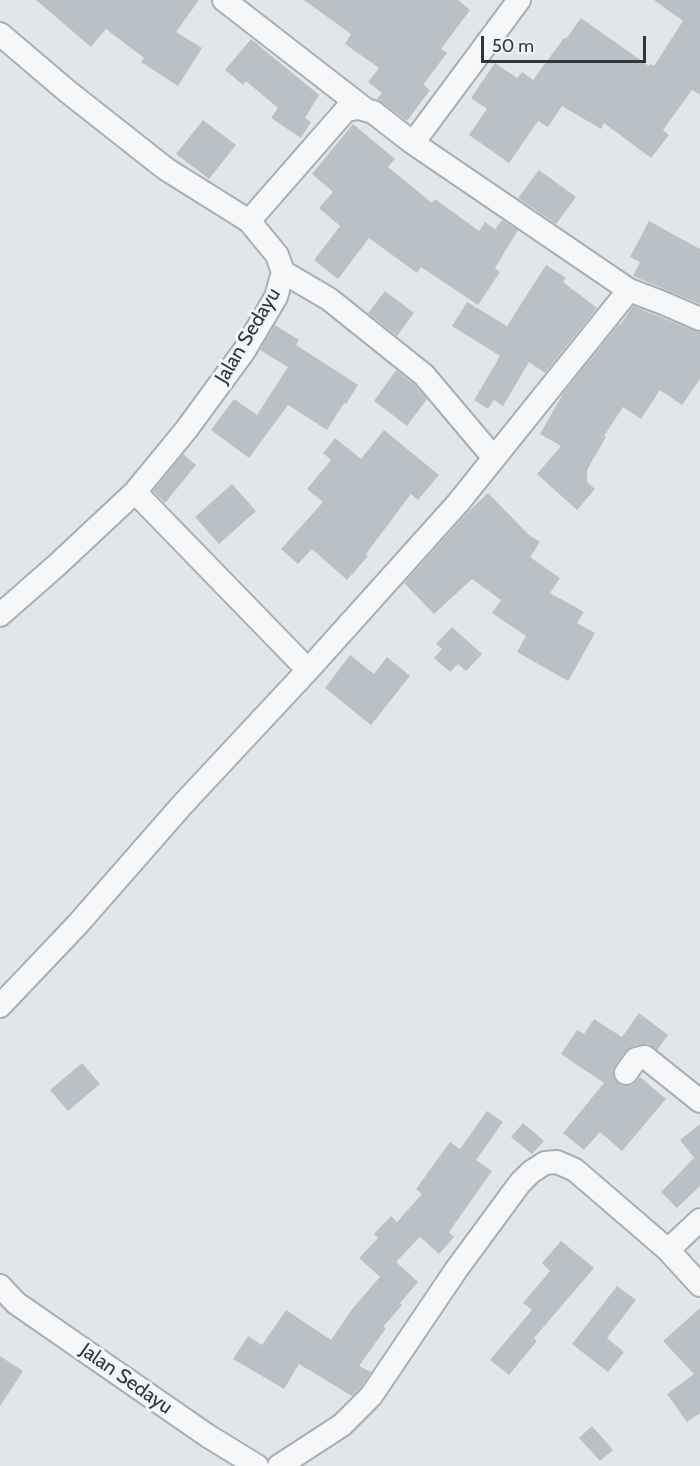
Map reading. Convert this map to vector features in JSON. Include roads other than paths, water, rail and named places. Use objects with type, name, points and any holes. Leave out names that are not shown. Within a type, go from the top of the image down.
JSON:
[{"type":"street","points":[[224,0],[366,110]]},
{"type":"street","points":[[412,143],[519,0]]},
{"type":"street","name":"Jalan Sedayu","points":[[0,34],[67,91],[166,169],[249,221],[277,255],[284,272],[276,297],[244,351],[186,430],[135,492],[0,615]]},
{"type":"street","points":[[249,221],[346,110],[360,108],[374,112],[412,143],[628,290],[700,319]]},
{"type":"street","points":[[284,272],[329,299],[424,375],[494,458]]},
{"type":"street","points":[[0,1006],[77,925],[183,804],[308,670],[458,503],[628,290]]},
{"type":"street","points":[[135,492],[308,670]]},
{"type":"street","points":[[626,1073],[636,1059],[645,1057],[700,1101]]},
{"type":"street","points":[[279,1466],[342,1425],[371,1396],[456,1270],[520,1182],[545,1163],[557,1162],[575,1170],[668,1250],[700,1285]]},
{"type":"street","points":[[668,1250],[700,1220]]},
{"type":"street","name":"Jalan Sedayu","points":[[0,1286],[16,1303],[208,1436],[257,1466]]}]
